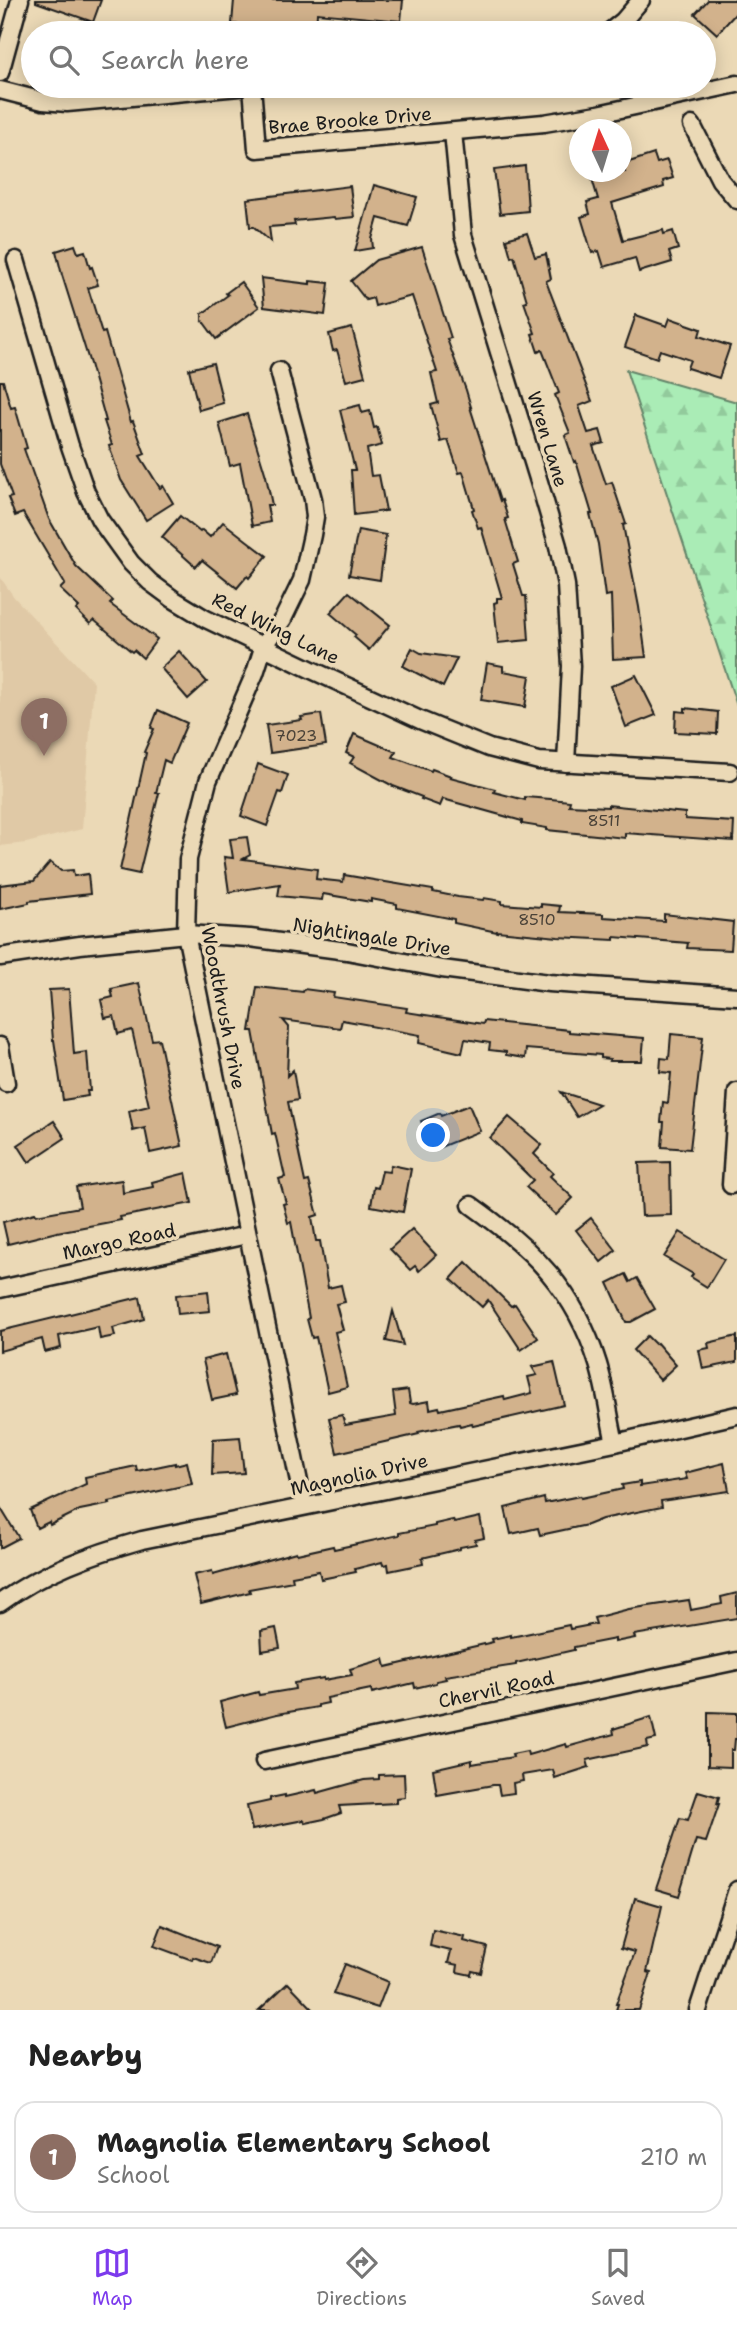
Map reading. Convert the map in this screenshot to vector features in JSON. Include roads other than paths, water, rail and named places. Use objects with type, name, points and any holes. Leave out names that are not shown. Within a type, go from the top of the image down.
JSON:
[{"type":"street","points":[[0,73],[20,0]]},
{"type":"street","points":[[623,21],[641,0]]},
{"type":"street","name":"Brae Brooke Drive","points":[[716,89],[737,84]]},
{"type":"street","points":[[0,90],[21,95]]},
{"type":"street","points":[[31,98],[67,103],[121,98]]},
{"type":"street","name":"Brae Brooke Drive","points":[[252,98],[257,149],[517,126],[598,114],[672,98]]},
{"type":"street","points":[[692,125],[720,180],[737,200]]},
{"type":"street","name":"Wren Lane","points":[[453,132],[463,235],[558,546],[566,585],[571,666],[566,763]]},
{"type":"street","name":"Red Wing Lane","points":[[16,260],[86,492],[100,520],[131,562],[150,582],[206,619],[420,720],[488,748],[539,761],[730,772]]},
{"type":"street","name":"Woodthrush Drive","points":[[279,371],[308,476],[314,517],[306,566],[297,593],[283,620],[264,645],[255,673],[208,781],[188,859],[186,934],[304,1506]]},
{"type":"street","name":"Nightingale Drive","points":[[0,957],[186,934],[250,938],[347,951],[442,970],[549,983],[737,996]]},
{"type":"street","points":[[0,1046],[6,1083]]},
{"type":"street","points":[[731,1185],[737,1092]]},
{"type":"street","points":[[471,1205],[531,1251],[571,1303],[598,1365],[615,1443]]},
{"type":"street","name":"Margo Road","points":[[0,1289],[247,1235]]},
{"type":"street","name":"Magnolia Drive","points":[[0,1603],[63,1567],[124,1545],[737,1415]]},
{"type":"street","name":"Chervil Road","points":[[264,1761],[737,1661]]},
{"type":"street","points":[[698,2010],[737,1890]]},
{"type":"place","name":"Magnolia Elementary School","points":[[44,756]]}]
